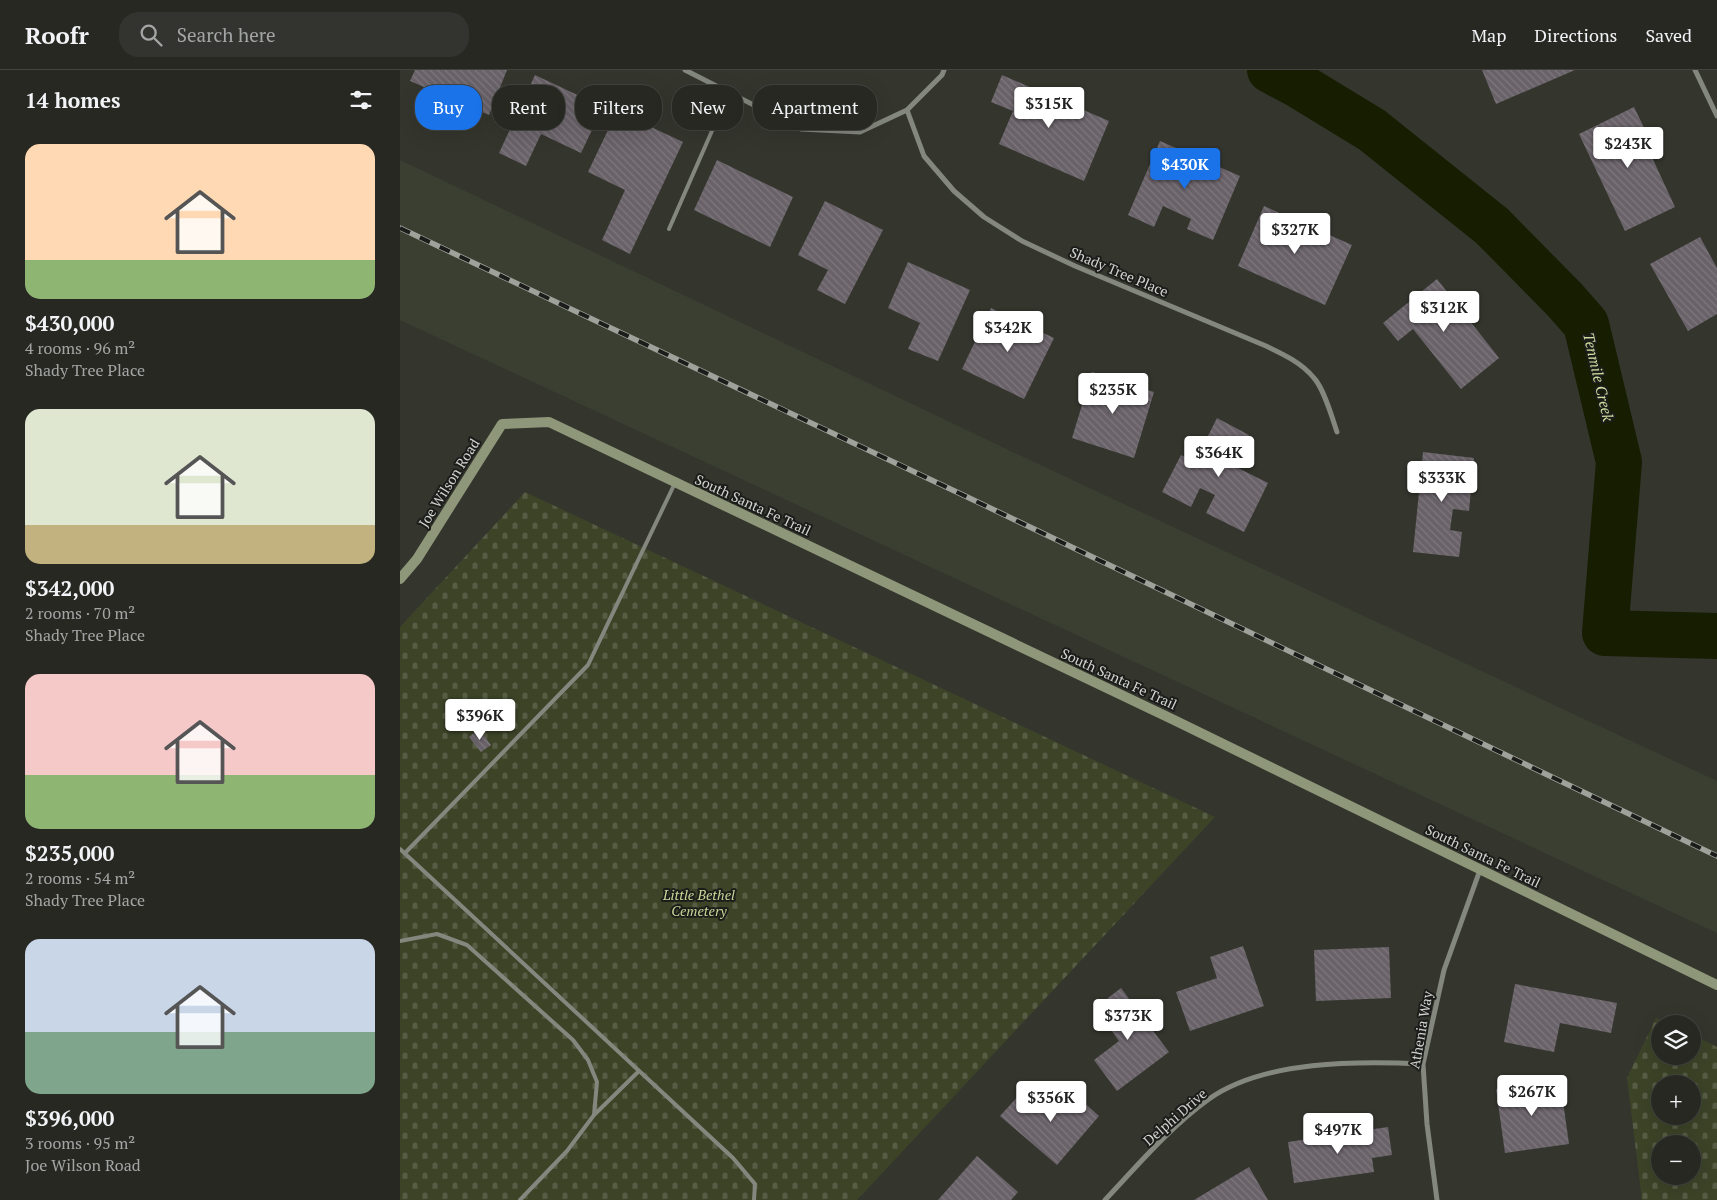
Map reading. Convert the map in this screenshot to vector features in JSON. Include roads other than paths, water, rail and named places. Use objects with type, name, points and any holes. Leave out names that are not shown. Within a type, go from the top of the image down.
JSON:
[{"type":"street","points":[[685,70],[715,85]]},
{"type":"street","points":[[743,99],[801,129],[860,132],[907,110],[942,75],[944,70]]},
{"type":"street","points":[[1695,70],[1717,116]]},
{"type":"street","name":"Shady Tree Place","points":[[907,110],[924,156],[954,191],[984,217],[1022,241],[1075,266],[1266,346],[1293,360],[1315,378],[1337,432]]},
{"type":"street","name":"South Santa Fe Trail","points":[[502,424],[549,422],[1174,720],[1717,985]]},
{"type":"street","name":"Joe Wilson Road","points":[[400,579],[418,559],[502,424]]},
{"type":"street","name":"Athenia Way","points":[[1437,1200],[1427,1124],[1424,1064],[1444,970],[1480,870]]},
{"type":"street","name":"Delphi Drive","points":[[1105,1200],[1177,1126],[1210,1098],[1239,1083],[1281,1070],[1325,1064],[1375,1062],[1424,1064]]},
{"type":"lane","points":[[669,229],[712,130]]},
{"type":"lane","points":[[405,853],[588,666],[675,482]]},
{"type":"lane","points":[[400,849],[734,1158],[755,1184],[754,1200]]},
{"type":"lane","points":[[400,941],[437,934],[467,945],[573,1040],[588,1060],[597,1082],[594,1115]]},
{"type":"lane","points":[[520,1200],[567,1151],[594,1115],[639,1071]]},
{"type":"waterway","name":"Tenmile Creek","points":[[1270,70],[1372,130],[1492,226],[1586,324],[1619,462],[1605,633],[1717,636]]},
{"type":"railway","points":[[400,228],[1717,856]]},
{"type":"park label","name":"Little Bethel Cemetery","points":[[699,904]]}]
